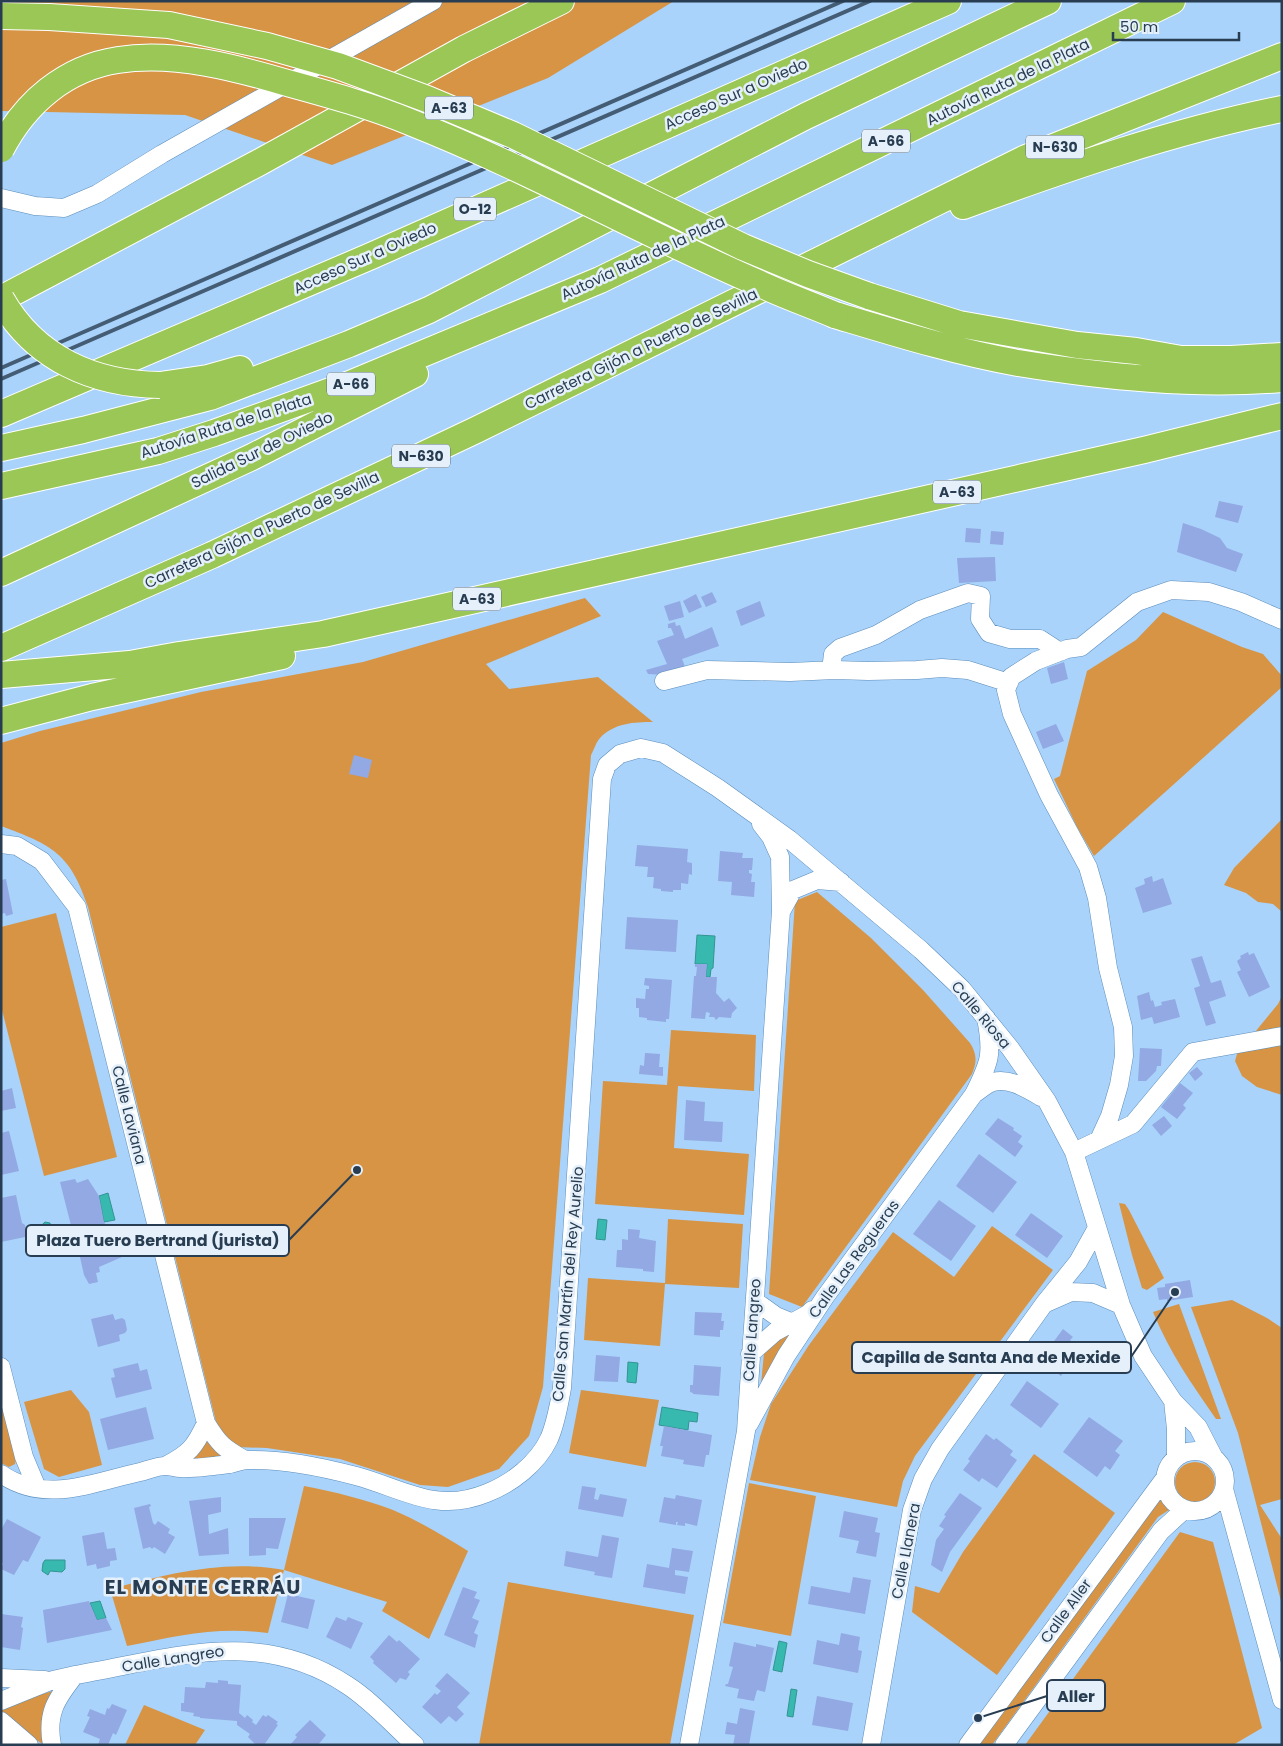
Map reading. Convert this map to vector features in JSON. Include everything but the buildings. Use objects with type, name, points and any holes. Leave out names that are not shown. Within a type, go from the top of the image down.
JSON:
[{"type":"highway","points":[[518,263],[250,367],[208,378],[160,385],[139,385],[101,378],[79,370],[60,360],[45,350],[16,322],[1,299],[260,162],[464,49],[561,1]]},
{"type":"highway","name":"Acceso Sur a Oviedo","points":[[1,414],[372,256],[948,1]]},
{"type":"highway","name":"A-66","points":[[1,448],[83,430],[210,396],[349,344],[429,310],[806,116],[1048,1]]},
{"type":"highway","name":"Autovía Ruta de la Plata","points":[[1,486],[158,451],[350,384],[600,280],[1172,1]]},
{"type":"highway","name":"A-63","points":[[1,16],[49,17],[169,25],[267,46],[338,66],[427,99],[512,135],[743,246],[808,274],[869,296],[959,324],[1077,345],[1181,359],[1282,356]]},
{"type":"highway","name":"Carretera Gijón a Puerto de Sevilla","points":[[1,648],[212,555],[450,443],[1026,158],[1282,56]]},
{"type":"highway","points":[[1,149],[13,127],[29,108],[45,93],[69,76],[91,67],[118,60],[147,58],[201,62],[271,78],[333,96],[407,121],[481,151],[758,284],[835,315],[926,342],[1026,364],[1116,377],[1244,382],[1282,379]]},
{"type":"highway","points":[[835,253],[1012,188],[1174,135],[1282,108]]},
{"type":"highway","name":"Salida Sur de Oviedo","points":[[1,573],[252,457],[600,280]]},
{"type":"highway","points":[[1136,352],[1190,346],[1282,343]]},
{"type":"highway","name":"A-63","points":[[1,675],[130,664],[323,634],[1144,450],[1282,416]]},
{"type":"highway","points":[[1,721],[92,697],[415,627],[631,564]]},
{"type":"street","points":[[1,198],[35,206],[64,208],[97,194],[162,154],[433,1]]},
{"type":"street","points":[[1099,1140],[1110,1116],[1120,1085],[1124,1056],[1123,1027],[1108,968],[1097,898],[1088,867],[1049,794],[1012,714],[1006,690],[1011,677],[1036,661],[1081,647],[1137,602],[1171,590],[1209,592],[1241,602],[1282,620]]},
{"type":"street","points":[[834,670],[833,654],[840,648],[876,635],[920,610],[968,592],[981,596],[980,618],[989,633],[1010,639],[1040,639],[1060,652]]},
{"type":"street","points":[[664,681],[707,670],[782,672],[942,668],[968,670],[1009,683]]},
{"type":"street","name":"Calle Riosa","points":[[641,748],[663,753],[718,788],[789,839],[922,950],[962,989],[985,1016],[1047,1101],[1074,1152],[1121,1305],[1144,1356],[1173,1401],[1198,1427],[1214,1458]]},
{"type":"street","name":"Calle San Martín del Rey Aurelio","points":[[1,1474],[37,1488],[70,1490],[165,1466],[182,1468],[229,1464],[245,1460],[272,1461],[358,1476],[409,1495],[450,1502],[487,1493],[524,1471],[535,1459],[549,1440],[562,1388],[602,779],[606,765],[620,754],[641,748]]},
{"type":"street","name":"Calle Langreo","points":[[689,1745],[746,1431],[781,911],[780,857],[771,837],[751,812]]},
{"type":"street","name":"Calle Laviana","points":[[1,844],[17,846],[42,861],[77,907],[206,1423],[216,1440],[224,1448],[245,1460]]},
{"type":"street","points":[[781,911],[793,890],[817,880],[841,882]]},
{"type":"street","name":"Calle Las Regueras","points":[[746,1431],[786,1356],[825,1297],[974,1094],[990,1056],[990,1040],[985,1016]]},
{"type":"street","points":[[1074,1152],[1133,1124],[1193,1052],[1282,1036]]},
{"type":"street","name":"Calle Las Regueras","points":[[974,1094],[988,1084],[1001,1081],[1026,1088],[1047,1101]]},
{"type":"street","name":"Calle Llanera","points":[[871,1745],[912,1510],[923,1479],[940,1450],[1044,1304],[1078,1262],[1097,1228]]},
{"type":"street","points":[[1044,1304],[1071,1292],[1093,1294],[1121,1305]]},
{"type":"street","points":[[750,1354],[775,1332],[808,1314],[825,1297]]},
{"type":"street","points":[[755,1301],[776,1316],[793,1322]]},
{"type":"street","points":[[1,1367],[24,1457],[37,1488]]},
{"type":"street","name":"Calle Riosa","points":[[1173,1401],[1176,1457]]},
{"type":"street","points":[[165,1466],[180,1459],[190,1450],[198,1441],[206,1423]]},
{"type":"street","points":[[1224,1489],[1217,1501],[1206,1509],[1196,1511],[1178,1506],[1170,1498],[1166,1488],[1165,1478],[1169,1464],[1176,1457],[1186,1452],[1194,1451],[1205,1452],[1214,1458],[1222,1468],[1225,1478],[1224,1489],[1282,1700]]},
{"type":"street","name":"Calle Aller","points":[[968,1745],[1165,1478]]},
{"type":"street","name":"Calle Aller","points":[[1004,1745],[1160,1531],[1185,1509]]},
{"type":"street","points":[[1206,1509],[1236,1533]]},
{"type":"street","name":"Calle Langreo","points":[[1,1701],[53,1680],[208,1651],[258,1652],[286,1657],[321,1670],[347,1685],[415,1745]]},
{"type":"street","points":[[52,1745],[49,1719],[54,1704],[74,1676]]},
{"type":"street","name":"Calle Langreo","points":[[1,1678],[53,1680]]},
{"type":"street","points":[[1,1721],[29,1745]]},
{"type":"street","points":[[1,1740],[13,1745]]},
{"type":"shaded area","points":[[1,1],[674,1],[548,78],[332,165],[185,115],[1,111]]},
{"type":"shaded area","points":[[585,598],[601,616],[486,664],[509,689],[598,677],[653,722],[632,723],[612,729],[599,740],[591,755],[543,1387],[529,1436],[499,1469],[448,1487],[420,1485],[340,1459],[267,1448],[237,1447],[223,1437],[216,1422],[88,907],[74,874],[57,853],[34,839],[1,826],[1,743],[40,731],[201,692],[363,662]]},
{"type":"shaded area","points":[[1163,612],[1242,647],[1263,654],[1282,676],[1282,687],[1094,856],[1077,827],[1054,779],[1060,776],[1087,671],[1136,640]]},
{"type":"shaded area","points":[[1282,819],[1282,912],[1273,904],[1258,902],[1246,893],[1224,885],[1234,868]]},
{"type":"shaded area","points":[[817,892],[871,938],[923,990],[970,1043],[975,1054],[975,1066],[972,1074],[802,1307],[769,1294],[795,901]]},
{"type":"shaded area","points":[[56,913],[117,1157],[44,1176],[1,1006],[1,927]]},
{"type":"shaded area","points":[[697,935],[715,936],[713,968],[711,969],[710,977],[706,977],[707,964],[695,964]]},
{"type":"shaded area","points":[[1282,996],[1282,1095],[1257,1087],[1242,1076],[1235,1061],[1237,1054],[1278,1004]]},
{"type":"shaded area","points":[[671,1030],[756,1035],[754,1091],[678,1086],[674,1148],[749,1154],[744,1215],[595,1204],[603,1081],[667,1085]]},
{"type":"shaded area","points":[[108,1193],[115,1220],[104,1222],[99,1196]]},
{"type":"shaded area","points":[[1119,1203],[1125,1204],[1129,1210],[1164,1278],[1147,1290],[1142,1288]]},
{"type":"shaded area","points":[[598,1219],[607,1220],[605,1240],[596,1239]]},
{"type":"shaded area","points":[[668,1219],[743,1224],[739,1288],[665,1284],[660,1346],[584,1340],[588,1278],[665,1283]]},
{"type":"shaded area","points":[[45,1222],[50,1223],[51,1229],[37,1238],[32,1238],[31,1235]]},
{"type":"shaded area","points":[[992,1226],[1053,1270],[915,1456],[903,1481],[897,1507],[750,1480],[760,1437],[771,1404],[809,1345],[893,1232],[954,1277]]},
{"type":"shaded area","points":[[1232,1300],[1282,1328],[1282,1499],[1260,1505],[1282,1539],[1282,1605],[1238,1433],[1191,1307]]},
{"type":"shaded area","points":[[1179,1304],[1221,1419],[1216,1419],[1190,1380],[1166,1341],[1153,1312]]},
{"type":"shaded area","points":[[795,1332],[761,1384],[764,1353],[784,1334]]},
{"type":"shaded area","points":[[628,1362],[638,1363],[636,1383],[627,1382]]},
{"type":"shaded area","points":[[71,1390],[89,1412],[102,1465],[59,1477],[44,1469],[24,1402]]},
{"type":"shaded area","points":[[581,1390],[659,1400],[646,1467],[569,1453]]},
{"type":"shaded area","points":[[1,1397],[16,1458],[15,1464],[9,1467],[1,1463]]},
{"type":"shaded area","points":[[662,1407],[698,1413],[697,1422],[689,1421],[688,1430],[659,1425]]},
{"type":"shaded area","points":[[205,1439],[227,1457],[189,1462]]},
{"type":"shaded area","points":[[1034,1454],[1115,1513],[997,1675],[912,1612],[915,1586],[939,1593],[963,1552]]},
{"type":"shaded area","points":[[1199,1462],[1206,1465],[1212,1471],[1215,1482],[1214,1490],[1206,1499],[1199,1502],[1191,1502],[1184,1499],[1176,1490],[1175,1478],[1178,1471],[1187,1463]]},
{"type":"shaded area","points":[[749,1483],[816,1496],[791,1636],[723,1623]]},
{"type":"shaded area","points":[[304,1486],[349,1496],[393,1510],[431,1529],[468,1551],[429,1639],[382,1611],[387,1602],[284,1570]]},
{"type":"shaded area","points":[[1160,1498],[1169,1510],[1158,1517],[992,1745],[978,1745]]},
{"type":"shaded area","points":[[1180,1532],[1213,1542],[1262,1728],[1233,1745],[1025,1745]]},
{"type":"shaded area","points":[[45,1560],[65,1560],[65,1569],[62,1572],[50,1571],[48,1575],[42,1571]]},
{"type":"shaded area","points":[[218,1567],[261,1567],[284,1570],[268,1633],[214,1631],[127,1646],[110,1589],[175,1573]]},
{"type":"shaded area","points":[[508,1582],[694,1615],[670,1745],[479,1745]]},
{"type":"shaded area","points":[[100,1601],[106,1618],[97,1620],[90,1603]]},
{"type":"shaded area","points":[[779,1641],[787,1643],[782,1672],[773,1670]]},
{"type":"shaded area","points":[[791,1689],[797,1690],[793,1717],[787,1716]]},
{"type":"shaded area","points":[[53,1691],[44,1745],[20,1729],[1,1712],[1,1708]]},
{"type":"shaded area","points":[[144,1705],[205,1730],[195,1745],[125,1745]]},
{"type":"railway","points":[[1,368],[843,1]]},
{"type":"railway","points":[[1,379],[870,1]]},
{"type":"place","name":"Plaza Tuero Bertrand (jurista)","points":[[357,1170]]},
{"type":"place","name":"Capilla de Santa Ana de Mexide","points":[[1175,1292]]},
{"type":"place","name":"Aller","points":[[978,1718]]},
{"type":"district","name":"EL MONTE CERRÁU","points":[[203,1587]]}]
